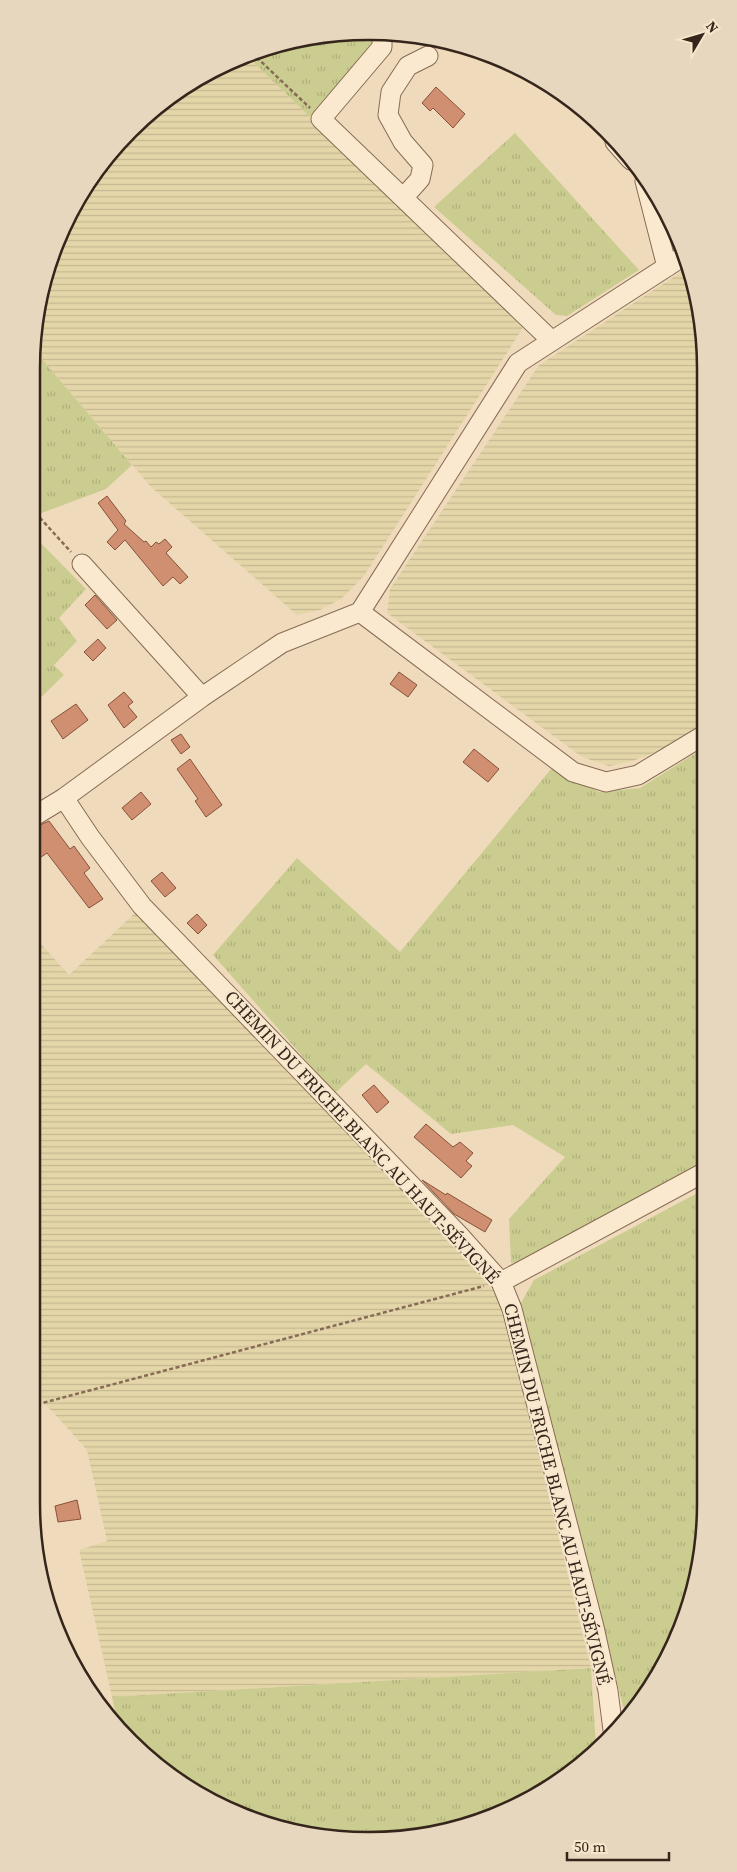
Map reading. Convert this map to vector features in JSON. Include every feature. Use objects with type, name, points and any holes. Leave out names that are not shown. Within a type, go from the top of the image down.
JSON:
[{"type":"street","points":[[382,41],[382,47],[321,119],[552,341]]},
{"type":"street","points":[[403,198],[420,179],[423,165],[403,142],[388,116],[391,92],[408,66],[428,56]]},
{"type":"street","points":[[40,813],[64,798],[202,697],[282,643],[360,612],[518,363],[675,262],[655,207]]},
{"type":"street","points":[[82,564],[202,697]]},
{"type":"street","points":[[360,612],[574,772],[606,782],[638,775],[697,739]]},
{"type":"street","name":"CHEMIN DU FRICHE BLANC AU HAUT-SÉVIGNÉ","points":[[64,798],[90,837],[142,906],[466,1242],[501,1282],[512,1309],[594,1627],[614,1722]]},
{"type":"street","points":[[501,1282],[697,1176]]},
{"type":"path","points":[[258,59],[321,119]]},
{"type":"path","points":[[40,518],[82,564]]},
{"type":"path","points":[[40,1404],[501,1282]]},
{"type":"shaded area","points":[[252,61],[524,326],[364,576],[341,599],[320,610],[297,615],[151,487],[41,358],[46,304],[57,263],[74,223],[95,186],[136,136],[169,108],[204,84]]},
{"type":"shaded area","points":[[682,271],[691,304],[697,368],[697,727],[661,750],[630,762],[609,766],[582,757],[387,613],[390,589],[539,365]]},
{"type":"shaded area","points":[[135,913],[480,1269],[501,1304],[591,1668],[112,1697],[79,1550],[107,1541],[87,1450],[52,1411],[40,1401],[40,943],[69,975]]},
{"type":"green space","points":[[374,40],[313,120],[252,61],[304,46]]},
{"type":"green space","points":[[515,133],[639,270],[567,316],[556,315],[434,207]]},
{"type":"green space","points":[[40,358],[132,465],[106,489],[40,514]]},
{"type":"green space","points":[[40,542],[86,589],[59,618],[77,641],[54,665],[64,675],[40,698]]},
{"type":"green space","points":[[697,752],[697,1168],[527,1262],[511,1263],[509,1219],[565,1157],[513,1125],[451,1134],[366,1064],[335,1093],[213,955],[297,858],[400,952],[551,769],[599,792],[640,788]]},
{"type":"green space","points":[[697,1193],[697,1504],[691,1568],[680,1609],[663,1649],[642,1686],[624,1709],[521,1303],[534,1280]]},
{"type":"green space","points":[[591,1668],[596,1741],[551,1777],[533,1788],[474,1815],[433,1826],[411,1829],[368,1832],[347,1831],[304,1826],[263,1815],[204,1788],[169,1764],[136,1736],[115,1712],[112,1697]]},
{"type":"building","points":[[436,87],[465,114],[453,128],[433,108],[430,111],[422,103]]},
{"type":"building","points":[[107,496],[126,521],[124,524],[144,542],[146,541],[151,547],[156,542],[159,544],[165,539],[172,547],[166,553],[188,577],[180,584],[173,577],[163,586],[125,540],[115,550],[107,542],[118,530],[98,503]]},
{"type":"building","points":[[95,595],[117,620],[107,629],[85,605]]},
{"type":"building","points":[[98,639],[106,648],[93,661],[84,652]]},
{"type":"building","points":[[399,672],[417,685],[408,697],[390,684]]},
{"type":"building","points":[[124,692],[133,702],[128,706],[137,717],[124,728],[108,705]]},
{"type":"building","points":[[76,704],[88,720],[63,739],[51,721]]},
{"type":"building","points":[[181,734],[190,747],[181,754],[171,740]]},
{"type":"building","points":[[474,749],[499,769],[488,782],[463,762]]},
{"type":"building","points":[[190,759],[222,805],[206,817],[195,801],[198,799],[177,769]]},
{"type":"building","points":[[141,792],[151,804],[132,820],[122,808]]},
{"type":"building","points":[[49,821],[70,849],[74,846],[90,868],[84,873],[103,899],[89,908],[47,853],[40,858],[40,825]]},
{"type":"building","points":[[162,872],[176,888],[165,897],[151,881]]},
{"type":"building","points":[[197,914],[207,925],[198,934],[187,923]]},
{"type":"building","points":[[374,1085],[389,1102],[377,1113],[362,1095]]},
{"type":"building","points":[[426,1124],[453,1147],[460,1142],[473,1153],[466,1161],[472,1166],[461,1178],[414,1137]]},
{"type":"building","points":[[422,1180],[492,1220],[485,1232],[454,1214]]},
{"type":"building","points":[[77,1500],[81,1519],[58,1522],[55,1506]]}]
